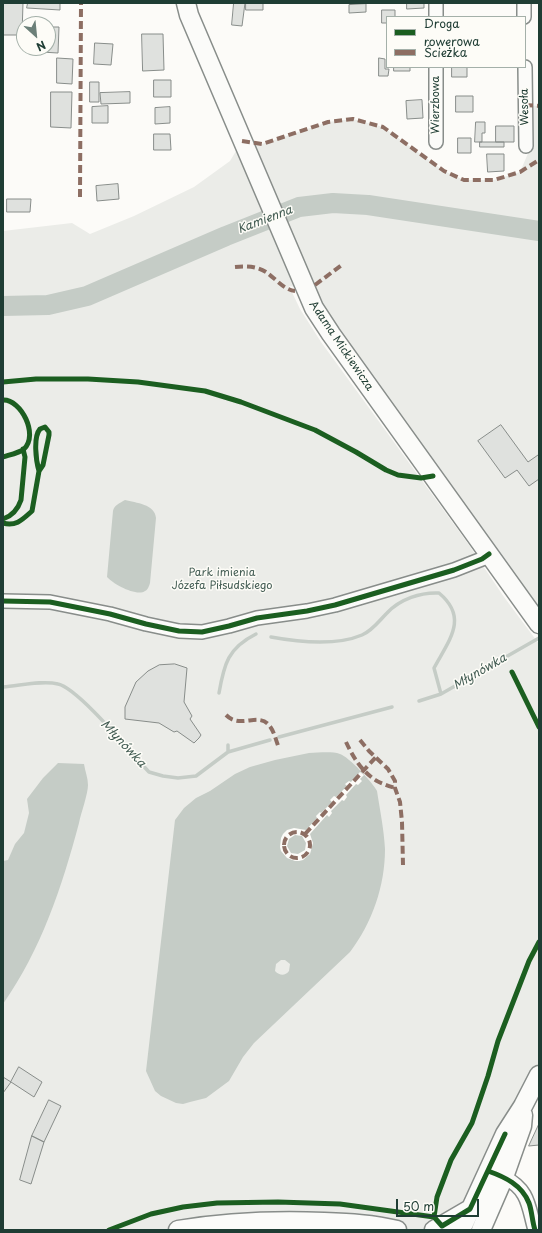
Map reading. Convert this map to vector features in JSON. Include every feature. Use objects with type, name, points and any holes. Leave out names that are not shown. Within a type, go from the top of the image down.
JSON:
[{"type":"street","points":[[436,3],[436,16]]},
{"type":"street","points":[[524,3],[524,16]]},
{"type":"street","name":"Adama Mickiewicza","points":[[184,7],[314,308],[325,326],[539,624]]},
{"type":"street","name":"Wierzbowa","points":[[436,68],[436,142]]},
{"type":"street","name":"Wesoła","points":[[525,68],[526,146]]},
{"type":"street","points":[[3,601],[50,602],[110,614],[179,631],[202,632],[257,618],[307,611],[334,605],[454,570],[482,559],[489,554]]},
{"type":"street","points":[[485,1227],[505,1134],[523,1106],[539,1075]]},
{"type":"street","points":[[461,1230],[470,1209],[496,1174]]},
{"type":"street","points":[[496,1174],[522,1191],[529,1202],[535,1230]]},
{"type":"street","points":[[434,1230],[470,1209]]},
{"type":"street","points":[[178,1230],[206,1225],[244,1222],[306,1221],[354,1223],[382,1226],[398,1230]]},
{"type":"green space","name":"Park imienia Józefa Piłsudskiego","points":[[525,105],[539,106],[539,624],[304,288],[289,286],[300,309],[321,342],[539,644],[539,1075],[470,1209],[434,1230],[3,1230],[3,231],[72,223],[90,234],[134,216],[194,187],[230,161],[242,141],[262,144],[328,122],[353,119],[383,127],[444,171],[464,180],[494,180],[520,172],[529,151]]},
{"type":"shaded area","points":[[125,500],[149,507],[155,513],[156,518],[150,583],[147,590],[141,592],[125,589],[107,577],[113,511],[119,503]]},
{"type":"shaded area","points":[[329,752],[340,754],[349,760],[360,771],[377,791],[385,849],[383,877],[376,904],[365,929],[350,952],[254,1043],[243,1057],[229,1081],[206,1098],[183,1104],[176,1103],[161,1096],[155,1091],[146,1071],[175,820],[184,808],[196,798],[210,791],[235,774],[250,767],[309,753]],"holes":[[[281,960],[285,960],[290,964],[289,971],[286,974],[281,975],[275,971],[276,964]]]},
{"type":"shaded area","points":[[58,763],[84,764],[88,789],[58,894],[49,917],[29,962],[3,1004],[3,861],[8,860],[15,844],[24,833],[29,813],[27,799],[43,778]]},
{"type":"pier","points":[[360,772],[364,775],[360,779],[362,781],[358,785],[356,784],[346,795],[347,797],[344,801],[342,800],[331,811],[332,813],[329,817],[327,815],[310,834],[313,843],[310,854],[303,860],[299,861],[287,858],[281,851],[280,847],[283,834],[287,830],[294,828],[306,830],[317,818],[316,816],[332,802],[330,800],[334,796],[336,797],[347,786],[345,784],[349,781],[351,782]],"holes":[[[295,835],[302,836],[306,843],[305,850],[298,854],[291,853],[287,846],[289,839]]]},
{"type":"building","points":[[3,3],[23,3],[23,16],[16,16],[16,35],[3,35]]},
{"type":"building","points":[[28,3],[60,3],[60,10],[27,8]]},
{"type":"building","points":[[234,3],[245,3],[242,26],[232,25]]},
{"type":"building","points":[[246,3],[263,3],[263,10],[246,10]]},
{"type":"building","points":[[407,3],[424,3],[424,8],[407,9]]},
{"type":"building","points":[[366,4],[366,12],[349,13],[349,5]]},
{"type":"building","points":[[382,10],[395,10],[395,16],[386,16],[386,23],[382,23]]},
{"type":"building","points":[[56,27],[59,27],[58,53],[56,53]]},
{"type":"building","points":[[142,34],[163,34],[164,70],[143,71]]},
{"type":"building","points":[[95,43],[113,44],[111,65],[94,64]]},
{"type":"building","points":[[57,58],[73,59],[72,84],[57,83]]},
{"type":"building","points":[[379,58],[385,59],[385,69],[389,69],[388,76],[379,76]]},
{"type":"building","points":[[394,68],[410,68],[410,71],[394,71]]},
{"type":"building","points":[[452,68],[467,68],[467,77],[452,77]]},
{"type":"building","points":[[154,80],[171,80],[171,97],[154,97]]},
{"type":"building","points":[[90,82],[99,82],[99,102],[90,102]]},
{"type":"building","points":[[51,92],[72,92],[71,128],[51,127]]},
{"type":"building","points":[[130,92],[130,103],[101,104],[100,93]]},
{"type":"building","points":[[456,96],[473,96],[473,112],[456,112]]},
{"type":"building","points":[[422,100],[423,118],[407,119],[406,101]]},
{"type":"building","points":[[108,106],[108,123],[92,123],[92,107]]},
{"type":"building","points":[[170,107],[170,123],[155,124],[155,108]]},
{"type":"building","points":[[476,122],[485,122],[485,133],[482,133],[482,142],[475,142]]},
{"type":"building","points":[[496,126],[514,126],[514,142],[496,142]]},
{"type":"building","points":[[154,134],[170,134],[171,150],[154,150]]},
{"type":"building","points":[[458,138],[471,138],[471,153],[458,153]]},
{"type":"building","points":[[480,142],[504,142],[504,147],[480,147]]},
{"type":"building","points":[[487,154],[504,154],[504,171],[488,172]]},
{"type":"building","points":[[118,184],[119,199],[97,201],[96,186]]},
{"type":"building","points":[[7,199],[31,199],[30,212],[7,212]]},
{"type":"building","points":[[501,425],[528,462],[538,455],[539,456],[539,479],[529,486],[517,470],[505,478],[478,441]]},
{"type":"building","points":[[175,664],[187,668],[184,702],[192,716],[190,719],[201,735],[194,743],[177,731],[174,732],[159,723],[125,719],[125,707],[136,682],[148,671],[159,665]]},
{"type":"building","points":[[19,1067],[42,1082],[34,1097],[11,1082]]},
{"type":"building","points":[[3,1077],[11,1082],[3,1093]]},
{"type":"building","points":[[49,1100],[61,1106],[44,1142],[32,1136]]},
{"type":"building","points":[[539,1124],[539,1145],[529,1146]]},
{"type":"building","points":[[32,1136],[44,1142],[31,1184],[20,1180]]},
{"type":"waterway","name":"Kamienna","points":[[3,306],[48,305],[87,296],[226,236],[299,207],[333,203],[368,205],[539,231]]},
{"type":"waterway","points":[[271,637],[317,642],[341,641],[362,635],[369,631],[392,608],[404,600],[418,595],[439,593],[448,602],[453,611],[455,620],[450,639],[434,668],[441,694]]},
{"type":"waterway","points":[[219,693],[223,674],[233,651],[247,639],[256,634]]},
{"type":"waterway","name":"Młynówka","points":[[419,701],[441,694],[539,638]]},
{"type":"waterway","name":"Młynówka","points":[[3,687],[52,683],[67,688],[91,709],[149,772],[163,776],[178,778],[196,776],[228,752],[270,740]]},
{"type":"waterway","name":"Młynówka","points":[[279,737],[392,707]]},
{"type":"waterway","name":"Młynówka","points":[[228,745],[228,752]]},
{"type":"marked path","points":[[80,197],[81,3]]},
{"type":"marked path","points":[[525,105],[539,106]]},
{"type":"marked path","points":[[242,141],[262,144],[328,122],[353,119],[383,127],[444,171],[464,180],[494,180],[520,172],[539,160]]},
{"type":"marked path","points":[[315,285],[343,264]]},
{"type":"marked path","points":[[235,267],[251,267],[262,270],[283,286],[295,291]]},
{"type":"marked path","points":[[226,715],[237,721],[264,721],[272,729],[279,748]]},
{"type":"marked path","points":[[360,740],[388,769],[395,781],[395,788],[400,802],[402,822],[403,865]]},
{"type":"marked path","points":[[346,742],[362,769],[377,781],[395,788]]},
{"type":"marked path","points":[[305,834],[376,757]]},
{"type":"marked path","points":[[297,832],[306,836],[310,845],[306,854],[297,858],[288,854],[284,845],[288,836],[297,832]]},
{"type":"cycle path","points":[[3,382],[36,379],[88,379],[138,382],[205,391],[241,402],[315,430],[386,470],[398,475],[421,478],[433,476]]},
{"type":"cycle path","points":[[3,400],[10,401],[22,411],[29,427],[30,435],[28,443],[24,449],[17,453],[3,457]]},
{"type":"cycle path","points":[[3,523],[16,523],[32,511],[39,471],[43,465],[49,435],[49,432],[45,427],[40,429],[36,438],[36,455],[39,471]]},
{"type":"cycle path","points":[[3,519],[14,512],[21,500],[25,457],[23,449]]},
{"type":"cycle path","points":[[3,601],[50,602],[110,614],[179,631],[202,632],[257,618],[307,611],[335,605],[454,570],[482,559],[489,554]]},
{"type":"cycle path","points":[[512,672],[539,727]]},
{"type":"cycle path","points":[[434,1217],[437,1197],[451,1160],[472,1123],[498,1041],[529,961],[539,942]]},
{"type":"cycle path","points":[[109,1230],[151,1214],[183,1207],[217,1203],[278,1202],[340,1204],[434,1217],[442,1226],[470,1209],[505,1134]]},
{"type":"cycle path","points":[[488,1171],[507,1179],[522,1191],[529,1203],[535,1230]]}]
